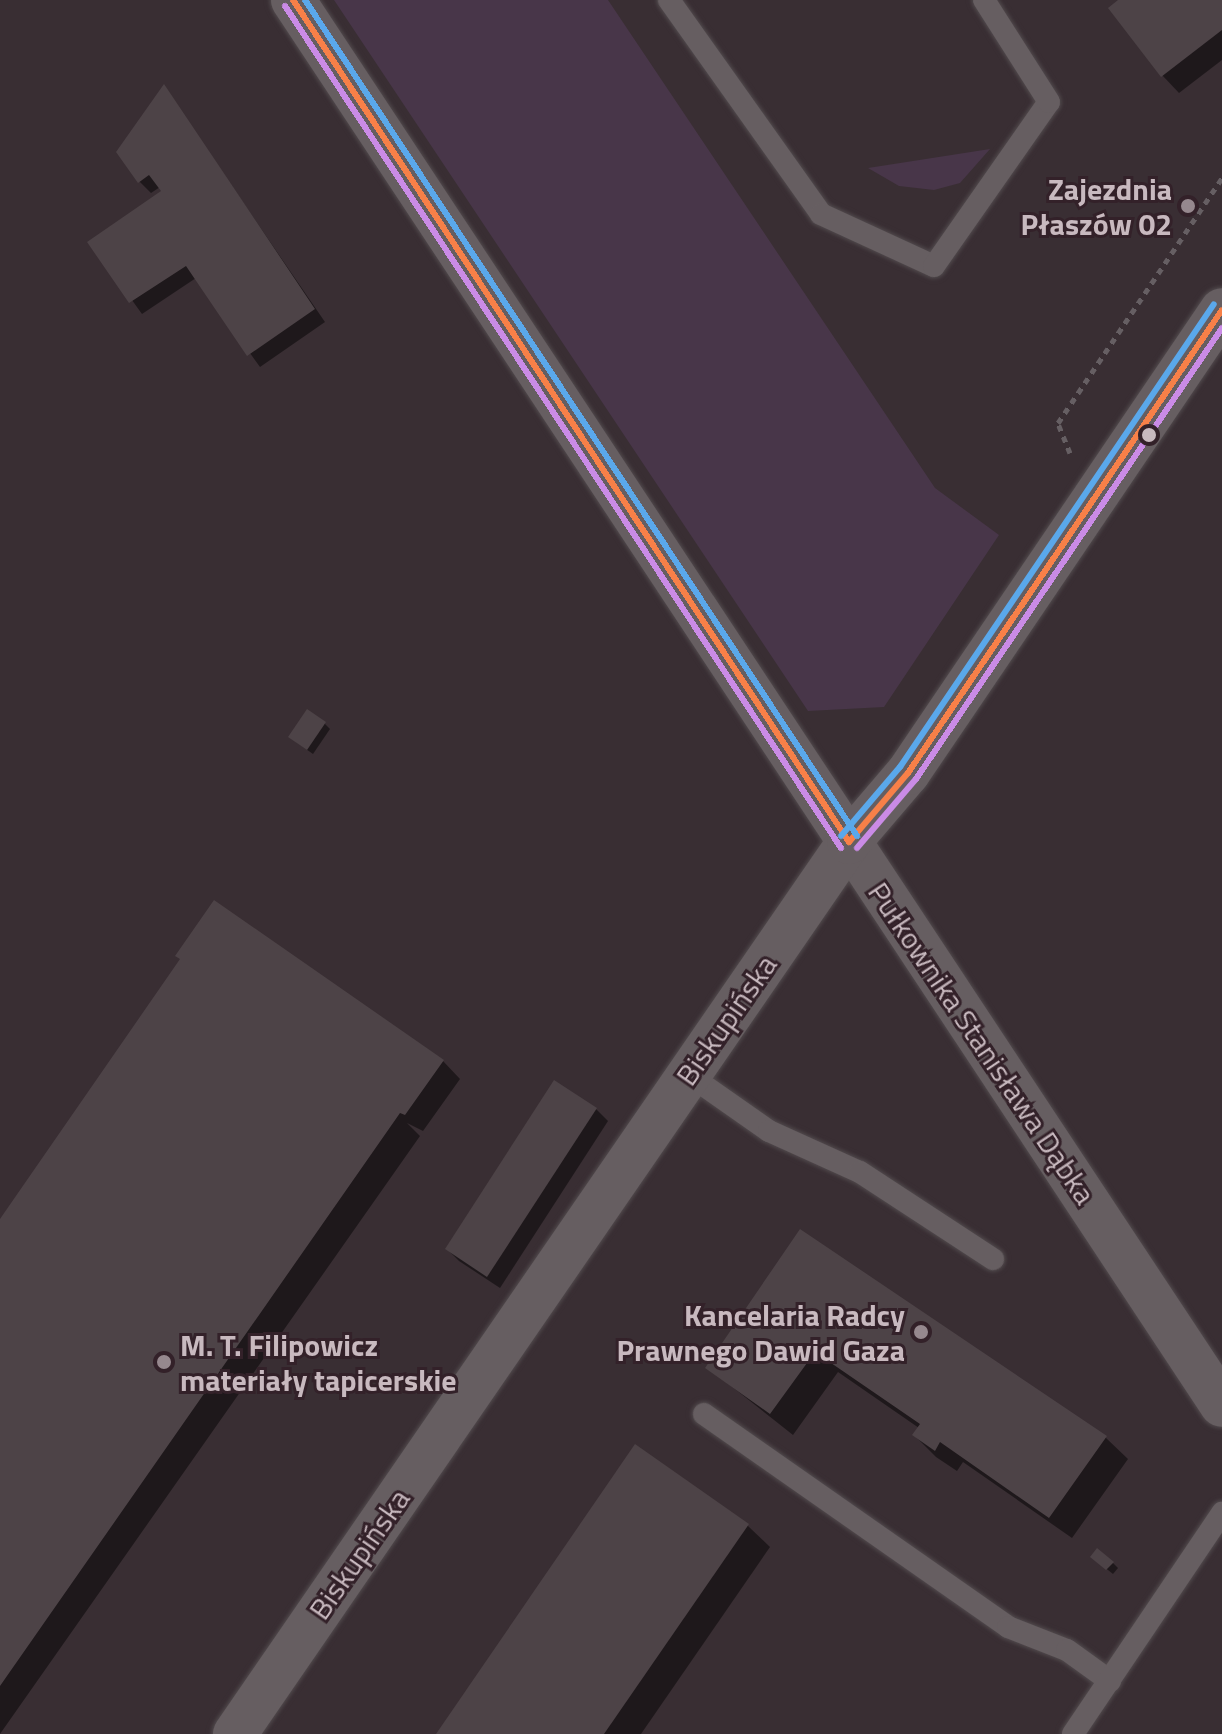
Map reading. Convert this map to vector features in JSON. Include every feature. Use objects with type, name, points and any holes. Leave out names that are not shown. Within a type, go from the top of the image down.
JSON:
[{"type":"street","name":"Pułkownika Stanisława Dąbka","points":[[293,0],[1222,1405]]},
{"type":"street","name":"Biskupińska","points":[[235,1734],[849,842],[908,773],[1222,310]]},
{"type":"lane","points":[[669,0],[821,214],[934,266],[1049,102],[984,0]]},
{"type":"lane","points":[[689,1075],[769,1131],[860,1172],[993,1259]]},
{"type":"lane","points":[[704,1414],[1008,1627],[1067,1650],[1110,1681]]},
{"type":"lane","points":[[1073,1734],[1222,1513]]},
{"type":"path","points":[[1090,501],[1058,423],[1222,178]]},
{"type":"shaded area","points":[[334,0],[608,0],[935,488],[999,535],[884,707],[808,711]]},
{"type":"shaded area","points":[[990,149],[960,183],[934,190],[899,186],[868,168]]},
{"type":"building","points":[[1118,0],[1222,0],[1222,30],[1161,77],[1108,8]]},
{"type":"building","points":[[164,84],[315,309],[247,356],[186,266],[129,303],[87,242],[161,191],[149,175],[138,183],[116,152]]},
{"type":"building","points":[[307,709],[326,722],[307,750],[288,737]]},
{"type":"building","points":[[214,900],[444,1060],[405,1115],[400,1113],[0,1686],[0,1219],[180,959],[175,956]]},
{"type":"building","points":[[554,1080],[597,1108],[487,1277],[445,1249]]},
{"type":"building","points":[[800,1229],[1107,1436],[1049,1518],[940,1442],[935,1451],[912,1435],[920,1424],[815,1352],[770,1414],[705,1368]]},
{"type":"building","points":[[635,1444],[749,1524],[604,1734],[436,1734]]},
{"type":"building","points":[[1097,1548],[1114,1562],[1106,1570],[1090,1557]]},
{"type":"transit line","points":[[293,0],[849,842]]},
{"type":"transit line","points":[[305,0],[857,836]]},
{"type":"transit line","points":[[285,6],[841,848]]},
{"type":"transit line","points":[[841,836],[900,767],[1214,304]]},
{"type":"transit line","points":[[849,842],[908,773],[1222,310]]},
{"type":"transit line","points":[[857,848],[916,779],[1222,328]]},
{"type":"place","name":"Zajezdnia Płaszów 02","points":[[1188,206]]},
{"type":"place","name":"Kancelaria Radcy Prawnego Dawid Gaza","points":[[921,1332]]},
{"type":"place","name":"M. T. Filipowicz materiały tapicerskie","points":[[164,1362]]}]
